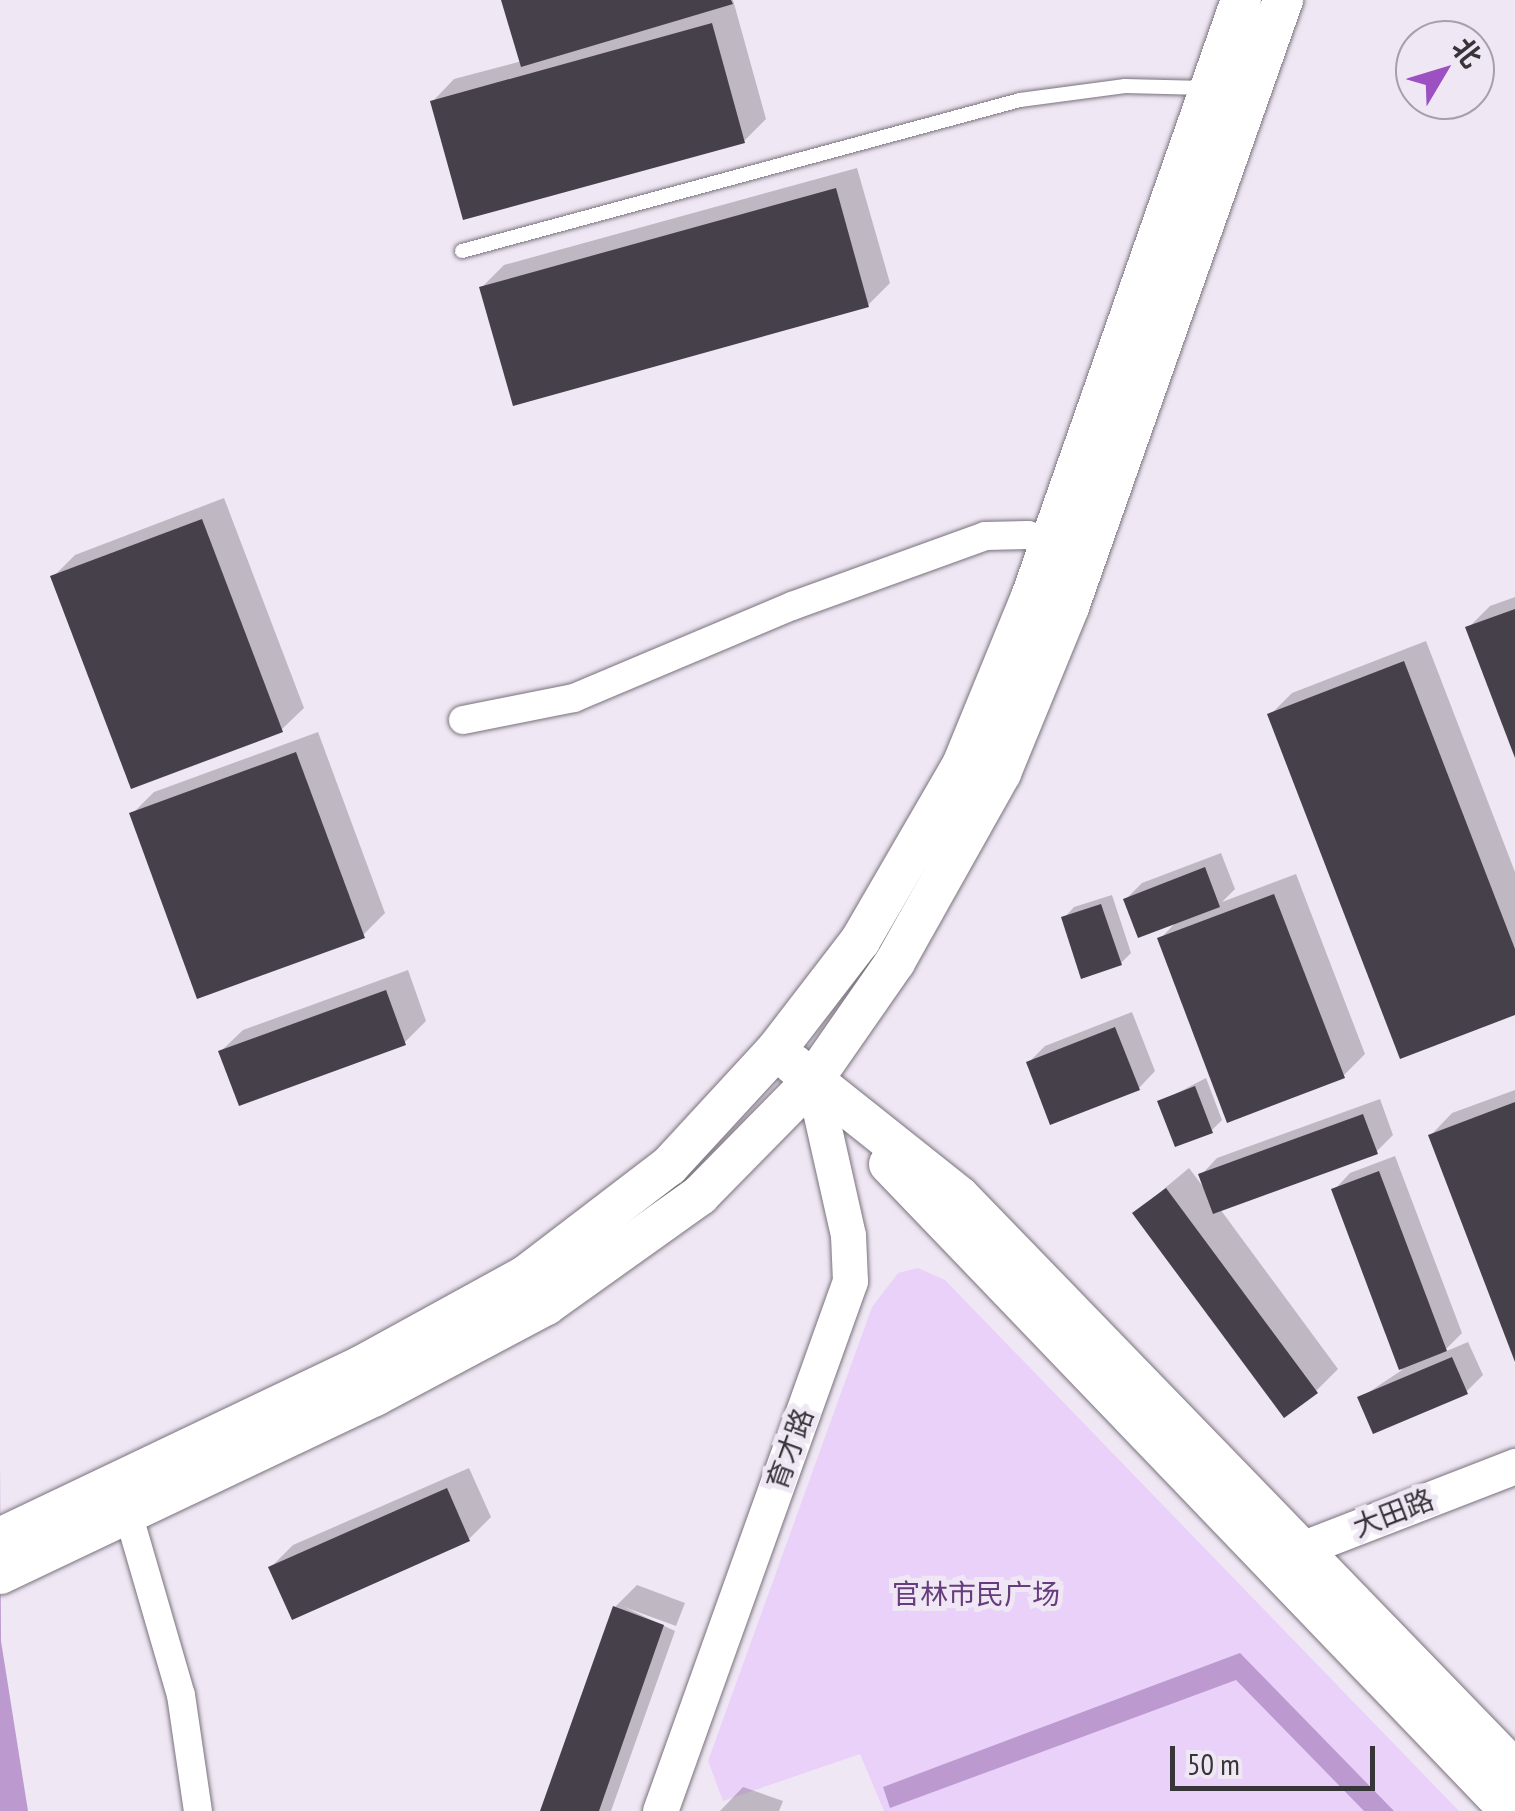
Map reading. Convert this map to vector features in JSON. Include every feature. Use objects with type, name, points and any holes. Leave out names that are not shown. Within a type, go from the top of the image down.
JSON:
[{"type":"main road","points":[[0,1538],[361,1366],[525,1276],[668,1166],[776,1050],[860,940],[962,764],[1050,543],[1241,0]]},
{"type":"main road","points":[[0,1574],[546,1306],[700,1196],[812,1080],[896,962],[1001,773],[1075,588],[1283,0]]},
{"type":"main road","points":[[776,1050],[959,1196],[1290,1559],[1510,1811]]},
{"type":"main road","points":[[1290,1559],[1515,1770]]},
{"type":"street","points":[[463,720],[574,698],[792,606],[985,536],[1028,535],[1050,543]]},
{"type":"street","name":"育才路","points":[[660,1811],[850,1281],[848,1235],[812,1080]]},
{"type":"street","name":"大田路","points":[[1290,1559],[1515,1466]]},
{"type":"street","points":[[128,1513],[181,1695],[198,1811]]},
{"type":"lane","points":[[462,251],[1020,100],[1125,86],[1210,88]]},
{"type":"green space","name":"官林市民广场","points":[[918,1268],[945,1280],[1459,1811],[884,1811],[860,1754],[723,1801],[708,1761],[872,1307],[898,1273]]},
{"type":"shaded area","points":[[0,1463],[1,1641],[28,1811],[0,1811]]},
{"type":"shaded area","points":[[1240,1653],[1394,1811],[1364,1811],[1236,1680],[890,1808],[883,1787]]},
{"type":"building","points":[[501,0],[731,0],[733,4],[521,67]]},
{"type":"building","points":[[712,23],[745,143],[463,220],[430,101]]},
{"type":"building","points":[[836,188],[869,307],[513,406],[479,287]]},
{"type":"building","points":[[202,519],[283,732],[131,789],[50,576]]},
{"type":"building","points":[[1515,609],[1515,758],[1465,627]]},
{"type":"building","points":[[1404,661],[1515,949],[1515,1015],[1400,1059],[1267,714]]},
{"type":"building","points":[[296,752],[365,938],[197,999],[129,813]]},
{"type":"building","points":[[1205,867],[1220,907],[1138,938],[1123,899]]},
{"type":"building","points":[[1274,894],[1345,1078],[1227,1123],[1157,938]]},
{"type":"building","points":[[1101,904],[1122,965],[1081,979],[1061,917]]},
{"type":"building","points":[[386,990],[406,1045],[239,1106],[218,1051]]},
{"type":"building","points":[[1115,1027],[1140,1090],[1050,1125],[1026,1062]]},
{"type":"building","points":[[1195,1086],[1213,1133],[1175,1147],[1157,1101]]},
{"type":"building","points":[[1515,1102],[1515,1362],[1428,1135]]},
{"type":"building","points":[[1363,1114],[1378,1154],[1213,1214],[1198,1174]]},
{"type":"building","points":[[1379,1171],[1447,1351],[1399,1370],[1331,1189]]},
{"type":"building","points":[[1166,1188],[1318,1393],[1284,1418],[1132,1213]]},
{"type":"building","points":[[1452,1357],[1468,1394],[1373,1434],[1357,1397]]},
{"type":"building","points":[[447,1488],[470,1541],[292,1620],[268,1567]]},
{"type":"building","points":[[613,1606],[664,1625],[599,1811],[540,1811]]}]
